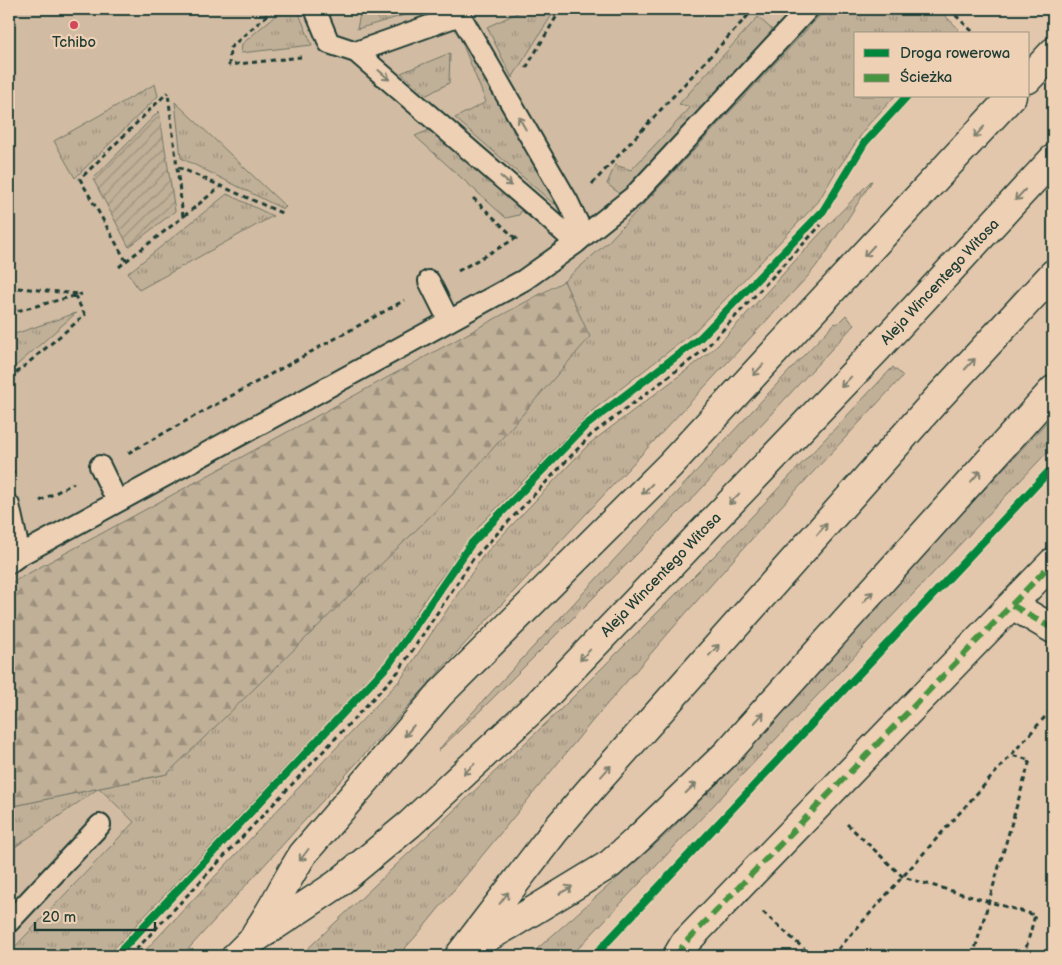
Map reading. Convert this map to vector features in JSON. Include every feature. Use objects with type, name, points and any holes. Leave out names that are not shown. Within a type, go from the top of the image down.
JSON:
[{"type":"main road","points":[[1030,77],[1053,52]]},
{"type":"main road","points":[[243,949],[267,917],[303,854],[440,694],[670,465],[1010,98]]},
{"type":"main road","name":"Aleja Wincentego Witosa","points":[[243,949],[336,885],[377,852],[410,824],[531,711],[879,346],[1053,159]]},
{"type":"main road","points":[[462,954],[554,832],[588,792],[937,399],[1053,274]]},
{"type":"main road","points":[[462,954],[610,864],[639,838],[726,754],[1053,390]]},
{"type":"main road","points":[[677,956],[684,944],[1053,562]]},
{"type":"main road","points":[[1012,605],[1053,629]]},
{"type":"lane","points":[[315,9],[329,43],[356,52],[547,217],[580,240]]},
{"type":"lane","points":[[10,511],[12,553],[117,501],[524,280],[580,240],[634,196],[808,9]]},
{"type":"lane","points":[[356,52],[456,12],[568,202],[580,240]]},
{"type":"lane","points":[[430,283],[449,321]]},
{"type":"lane","points":[[101,467],[117,501]]},
{"type":"lane","points":[[9,922],[100,826]]},
{"type":"path","points":[[274,9],[230,48],[229,65],[304,57]]},
{"type":"path","points":[[568,202],[592,184],[754,9]]},
{"type":"path","points":[[949,9],[970,32],[976,22]]},
{"type":"path","points":[[126,261],[80,179],[168,92],[183,217]]},
{"type":"path","points":[[177,167],[284,214]]},
{"type":"path","points":[[119,268],[220,186]]},
{"type":"path","points":[[10,511],[101,467],[430,283],[516,239],[547,217]]},
{"type":"path","points":[[130,956],[398,672],[474,558],[591,435],[704,350],[821,226]]},
{"type":"path","points":[[9,287],[82,294],[9,313]]},
{"type":"path","points":[[9,379],[85,315],[75,296]]},
{"type":"path","points":[[832,956],[1053,708]]},
{"type":"path","points":[[973,956],[1030,760],[1012,755]]},
{"type":"path","points":[[823,800],[903,877],[1035,915],[1024,956]]},
{"type":"path","points":[[737,889],[812,956]]},
{"type":"shaded area","points":[[9,9],[840,9],[613,253],[9,584]]},
{"type":"shaded area","points":[[99,788],[134,822],[9,953],[9,844],[15,846]]},
{"type":"green space","points":[[283,9],[297,9],[312,45],[241,53],[242,44]]},
{"type":"green space","points":[[361,9],[409,9],[408,14],[357,29]]},
{"type":"green space","points":[[526,9],[555,10],[512,78],[487,27]]},
{"type":"green space","points":[[826,9],[938,9],[959,29],[957,32],[854,32],[854,98],[893,98],[868,125],[835,173],[818,202],[695,331],[592,411],[482,523],[427,596],[387,659],[107,956],[9,956],[9,953],[134,822],[99,788],[167,774],[589,337],[564,281],[608,242]]},
{"type":"green space","points":[[758,17],[777,34],[624,197],[607,184],[615,165],[631,170],[691,107],[679,104]]},
{"type":"green space","points":[[461,40],[559,201],[554,204],[455,118],[486,102]]},
{"type":"green space","points":[[450,53],[449,83],[427,95],[401,73]]},
{"type":"green space","points":[[155,84],[158,96],[75,178],[54,141]]},
{"type":"green space","points":[[175,102],[286,207],[283,209],[181,158]]},
{"type":"green space","points":[[159,111],[175,211],[129,247],[93,179]]},
{"type":"green space","points":[[434,128],[523,207],[519,215],[506,218],[415,136]]},
{"type":"green space","points":[[871,181],[824,256],[809,275],[459,650],[182,956],[140,956],[401,679],[483,556],[512,525],[589,444],[718,345]]},
{"type":"green space","points":[[227,194],[273,216],[139,290],[128,273]]},
{"type":"green space","points":[[564,281],[590,337],[455,492],[167,774],[9,807],[9,584]]},
{"type":"green space","points":[[76,313],[9,372],[9,336]]},
{"type":"green space","points":[[846,315],[854,325],[689,502],[438,751],[804,355],[835,323],[837,324]]},
{"type":"green space","points":[[893,367],[903,376],[773,515],[679,621],[594,719],[398,956],[300,956],[560,710],[722,548]]},
{"type":"green space","points":[[1053,415],[1053,446],[571,956],[529,956],[669,832]]},
{"type":"green space","points":[[99,788],[15,847],[9,844],[9,807]]},
{"type":"marked path","points":[[677,956],[684,944],[1053,562]]},
{"type":"marked path","points":[[1012,605],[1053,629]]},
{"type":"cycle path","points":[[116,956],[389,664],[471,544],[585,426],[700,338],[823,211],[865,142],[905,98]]},
{"type":"cycle path","points":[[594,956],[1053,467]]},
{"type":"place","name":"Tchibo","points":[[74,25]]}]
